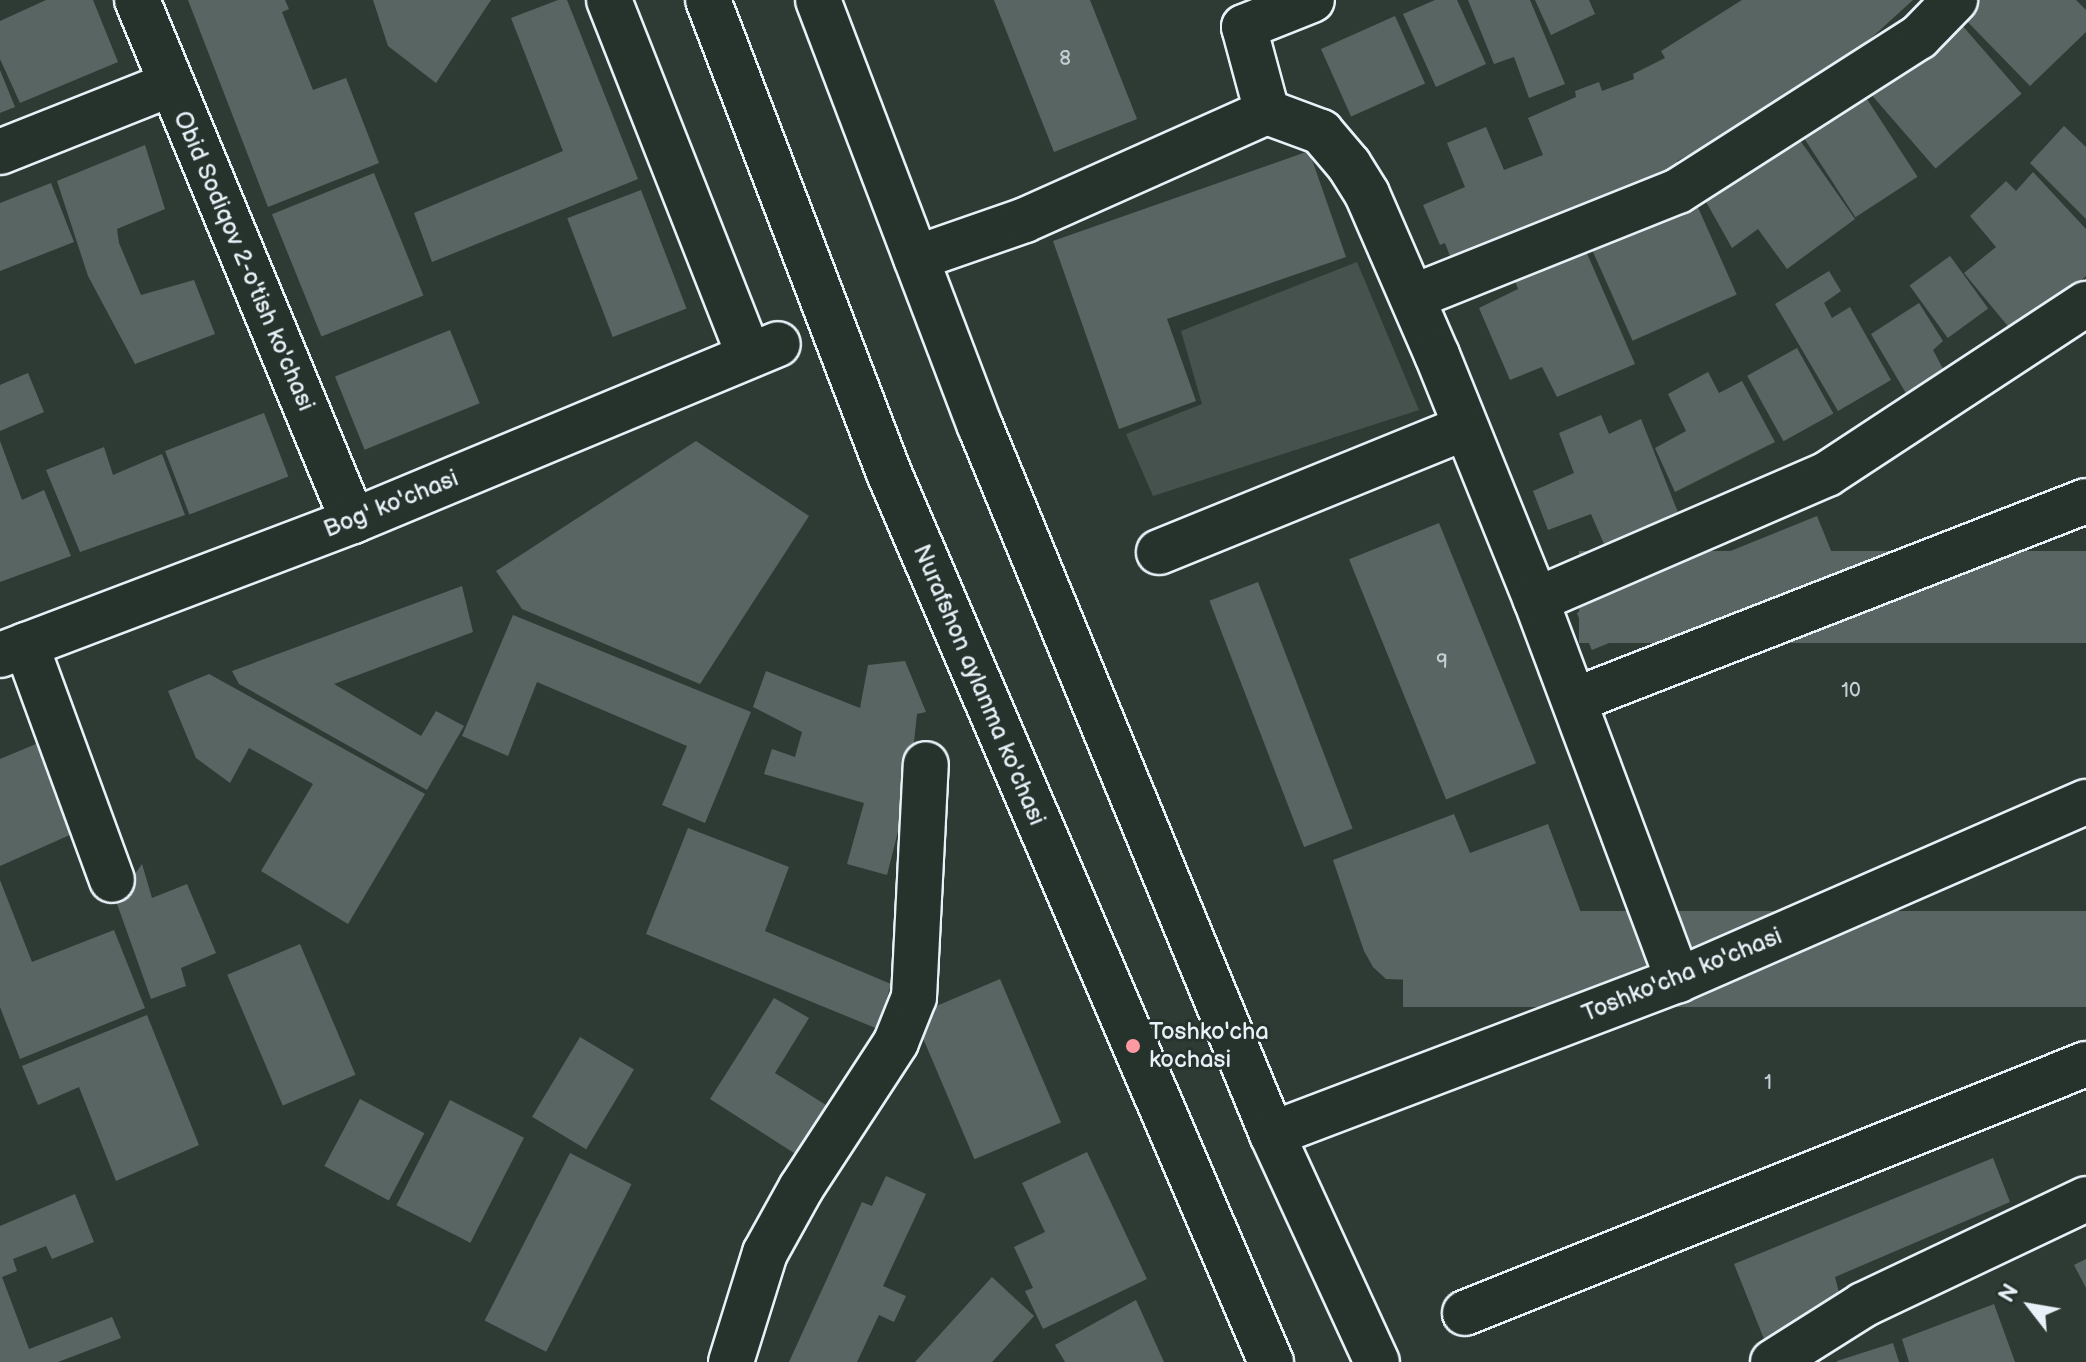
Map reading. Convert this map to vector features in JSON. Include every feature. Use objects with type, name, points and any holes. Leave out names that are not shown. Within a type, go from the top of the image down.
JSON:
[{"type":"street","name":"Obid Sodiqov 2-o'tish ko'chasi","points":[[137,0],[353,521]]},
{"type":"street","name":"Bog' ko'chasi","points":[[13,650],[353,521],[763,350],[609,0]]},
{"type":"street","name":"Nurafshon aylanma ko'chasi","points":[[708,0],[889,473],[1271,1362]]},
{"type":"street","points":[[818,0],[980,426],[1272,1134],[1377,1362]]},
{"type":"street","points":[[1267,112],[1238,14],[1312,0]]},
{"type":"street","points":[[1413,297],[1678,191],[1919,37],[1955,0]]},
{"type":"street","points":[[0,152],[171,84]]},
{"type":"street","points":[[916,258],[1025,220],[1267,112],[1321,132],[1349,165],[1367,194],[1413,297],[1575,700],[1678,980]]},
{"type":"street","points":[[1536,600],[1827,474],[2086,304]]},
{"type":"street","points":[[1159,552],[1464,428]]},
{"type":"street","points":[[1575,700],[2086,501]]},
{"type":"street","points":[[13,650],[112,880]]},
{"type":"street","points":[[731,1362],[765,1253],[801,1188],[896,1042],[914,997],[926,764]]},
{"type":"street","name":"Toshko'cha ko'chasi","points":[[1272,1134],[1678,980],[2086,802]]},
{"type":"street","points":[[1465,1313],[2086,1064]]},
{"type":"street","points":[[1773,1362],[1863,1305],[2086,1199]]},
{"type":"shaded area","points":[[1357,262],[1419,410],[1153,496],[1126,434],[1202,404],[1181,331]]},
{"type":"building","points":[[46,0],[93,0],[118,62],[20,103],[0,59],[0,21]]},
{"type":"building","points":[[188,0],[285,0],[289,9],[282,12],[313,90],[346,78],[379,163],[268,207]]},
{"type":"building","points":[[373,0],[491,0],[436,83],[388,46]]},
{"type":"building","points":[[558,0],[567,0],[638,179],[432,262],[414,213],[563,151],[511,18]]},
{"type":"building","points":[[994,0],[1090,0],[1137,119],[1054,152]]},
{"type":"building","points":[[1435,0],[1457,0],[1486,64],[1436,87],[1403,14]]},
{"type":"building","points":[[1468,0],[1530,0],[1565,84],[1529,98],[1514,57],[1494,64]]},
{"type":"building","points":[[1535,0],[1589,0],[1595,14],[1551,35]]},
{"type":"building","points":[[1742,0],[1913,0],[1858,50],[1754,120],[1677,161],[1679,165],[1560,218],[1558,214],[1451,259],[1445,243],[1440,245],[1423,205],[1465,187],[1447,143],[1486,127],[1504,170],[1543,155],[1528,118],[1576,97],[1575,91],[1599,82],[1602,91],[1634,79],[1633,74],[1665,58],[1661,51]]},
{"type":"building","points":[[1970,0],[2076,0],[2086,10],[2086,32],[2030,86],[1958,12]]},
{"type":"building","points":[[1395,16],[1425,84],[1351,117],[1321,49]]},
{"type":"building","points":[[1954,16],[2022,94],[1936,169],[1868,91]]},
{"type":"building","points":[[0,70],[15,107],[0,113]]},
{"type":"building","points":[[1863,93],[1917,177],[1855,217],[1801,133]]},
{"type":"building","points":[[2064,126],[2086,147],[2086,219],[2030,163]]},
{"type":"building","points":[[1797,136],[1855,219],[1787,269],[1758,229],[1732,248],[1700,191]]},
{"type":"building","points":[[145,145],[165,209],[117,229],[119,243],[141,295],[194,280],[215,334],[135,364],[88,276],[57,181]]},
{"type":"building","points":[[1309,151],[1346,257],[1167,319],[1196,401],[1119,429],[1053,241]]},
{"type":"building","points":[[2033,172],[2086,229],[2086,276],[2016,336],[1964,273],[1996,247],[1970,216],[2006,181],[2016,191]]},
{"type":"building","points":[[374,173],[423,295],[321,337],[272,214]]},
{"type":"building","points":[[51,183],[74,242],[0,271],[0,203]]},
{"type":"building","points":[[641,190],[687,309],[613,337],[567,218]]},
{"type":"building","points":[[1692,194],[1737,294],[1633,341],[1588,240]]},
{"type":"building","points":[[1582,242],[1635,364],[1557,397],[1542,367],[1510,380],[1479,308],[1518,289],[1512,273]]},
{"type":"building","points":[[1950,256],[1988,309],[1948,338],[1910,285]]},
{"type":"building","points":[[1829,271],[1841,291],[1824,303],[1832,318],[1850,307],[1891,380],[1838,411],[1775,304]]},
{"type":"building","points":[[1919,303],[1943,341],[1933,350],[1950,382],[1913,405],[1871,334]]},
{"type":"building","points":[[450,330],[480,403],[365,450],[335,376]]},
{"type":"building","points":[[1797,348],[1833,414],[1784,441],[1747,376]]},
{"type":"building","points":[[1708,372],[1719,393],[1742,381],[1775,442],[1675,492],[1655,448],[1686,431],[1668,394]]},
{"type":"building","points":[[28,373],[44,412],[0,431],[0,385]]},
{"type":"building","points":[[264,413],[288,476],[189,514],[165,451]]},
{"type":"building","points":[[1601,415],[1609,434],[1641,419],[1679,515],[1604,544],[1591,514],[1548,530],[1533,491],[1574,473],[1559,433]]},
{"type":"building","points":[[0,441],[22,500],[44,490],[71,556],[0,582]]},
{"type":"building","points":[[696,441],[809,516],[700,684],[522,609],[496,571]]},
{"type":"building","points":[[104,447],[113,475],[162,454],[185,515],[80,552],[46,470]]},
{"type":"building","points":[[1817,516],[1832,553],[1592,650],[1577,613]]},
{"type":"building","points":[[1439,523],[1536,763],[1446,799],[1349,559]]},
{"type":"building","points":[[1579,551],[2086,551],[2086,643],[1579,643]]},
{"type":"building","points":[[1258,582],[1353,828],[1304,847],[1209,601]]},
{"type":"building","points":[[462,586],[473,632],[334,684],[421,736],[436,711],[464,726],[427,790],[239,684],[232,671]]},
{"type":"building","points":[[513,615],[751,712],[705,823],[662,805],[687,746],[537,682],[508,756],[462,736]]},
{"type":"building","points":[[905,661],[926,712],[917,714],[909,788],[887,875],[847,864],[864,803],[764,774],[772,749],[795,757],[802,732],[753,707],[766,671],[860,708],[868,665]]},
{"type":"building","points":[[209,674],[425,794],[348,924],[261,871],[313,784],[249,748],[230,783],[196,758],[168,691]]},
{"type":"building","points":[[36,744],[72,834],[0,866],[0,759]]},
{"type":"building","points":[[1454,814],[1470,853],[1548,824],[1583,918],[1413,980],[1386,979],[1373,967],[1364,951],[1333,860]]},
{"type":"building","points":[[688,828],[789,867],[765,931],[891,984],[878,1029],[646,934]]},
{"type":"building","points":[[142,864],[152,898],[187,884],[216,953],[181,968],[186,986],[151,999],[116,901]]},
{"type":"building","points":[[0,880],[32,962],[114,930],[145,1008],[20,1059],[0,1007]]},
{"type":"building","points":[[1403,911],[2086,911],[2086,1007],[1403,1007]]},
{"type":"building","points":[[300,944],[355,1075],[283,1106],[227,975]]},
{"type":"building","points":[[1000,979],[1061,1123],[974,1159],[913,1016]]},
{"type":"building","points":[[774,998],[809,1018],[775,1073],[826,1105],[797,1155],[710,1099]]},
{"type":"building","points":[[147,1015],[199,1145],[116,1181],[79,1087],[38,1105],[22,1066]]},
{"type":"building","points":[[580,1037],[634,1069],[586,1149],[532,1117]]},
{"type":"building","points":[[360,1099],[424,1133],[389,1200],[324,1166]]},
{"type":"building","points":[[450,1100],[524,1138],[470,1243],[396,1205]]},
{"type":"building","points":[[1087,1152],[1147,1279],[1043,1329],[1025,1291],[1033,1288],[1014,1247],[1045,1232],[1022,1183]]},
{"type":"building","points":[[570,1153],[631,1184],[546,1352],[485,1321]]},
{"type":"building","points":[[1993,1158],[2010,1202],[1835,1277],[1843,1308],[1764,1339],[1734,1264]]},
{"type":"building","points":[[886,1176],[926,1194],[883,1286],[906,1296],[894,1322],[879,1315],[857,1362],[789,1362],[862,1202],[872,1206]]},
{"type":"building","points":[[75,1194],[94,1242],[52,1259],[46,1246],[13,1259],[17,1271],[2,1277],[29,1349],[112,1317],[121,1338],[58,1362],[0,1362],[0,1226]]},
{"type":"building","points":[[2086,1259],[2086,1288],[2074,1265]]},
{"type":"building","points":[[992,1277],[1034,1316],[992,1362],[915,1362]]},
{"type":"building","points":[[1136,1300],[1164,1362],[1065,1362],[1055,1345]]},
{"type":"building","points":[[1994,1304],[2015,1362],[1909,1362],[1902,1339]]},
{"type":"building","points":[[1893,1343],[1899,1362],[1837,1362],[1837,1361]]},
{"type":"place","name":"Toshko'cha kochasi","points":[[1133,1046]]}]
